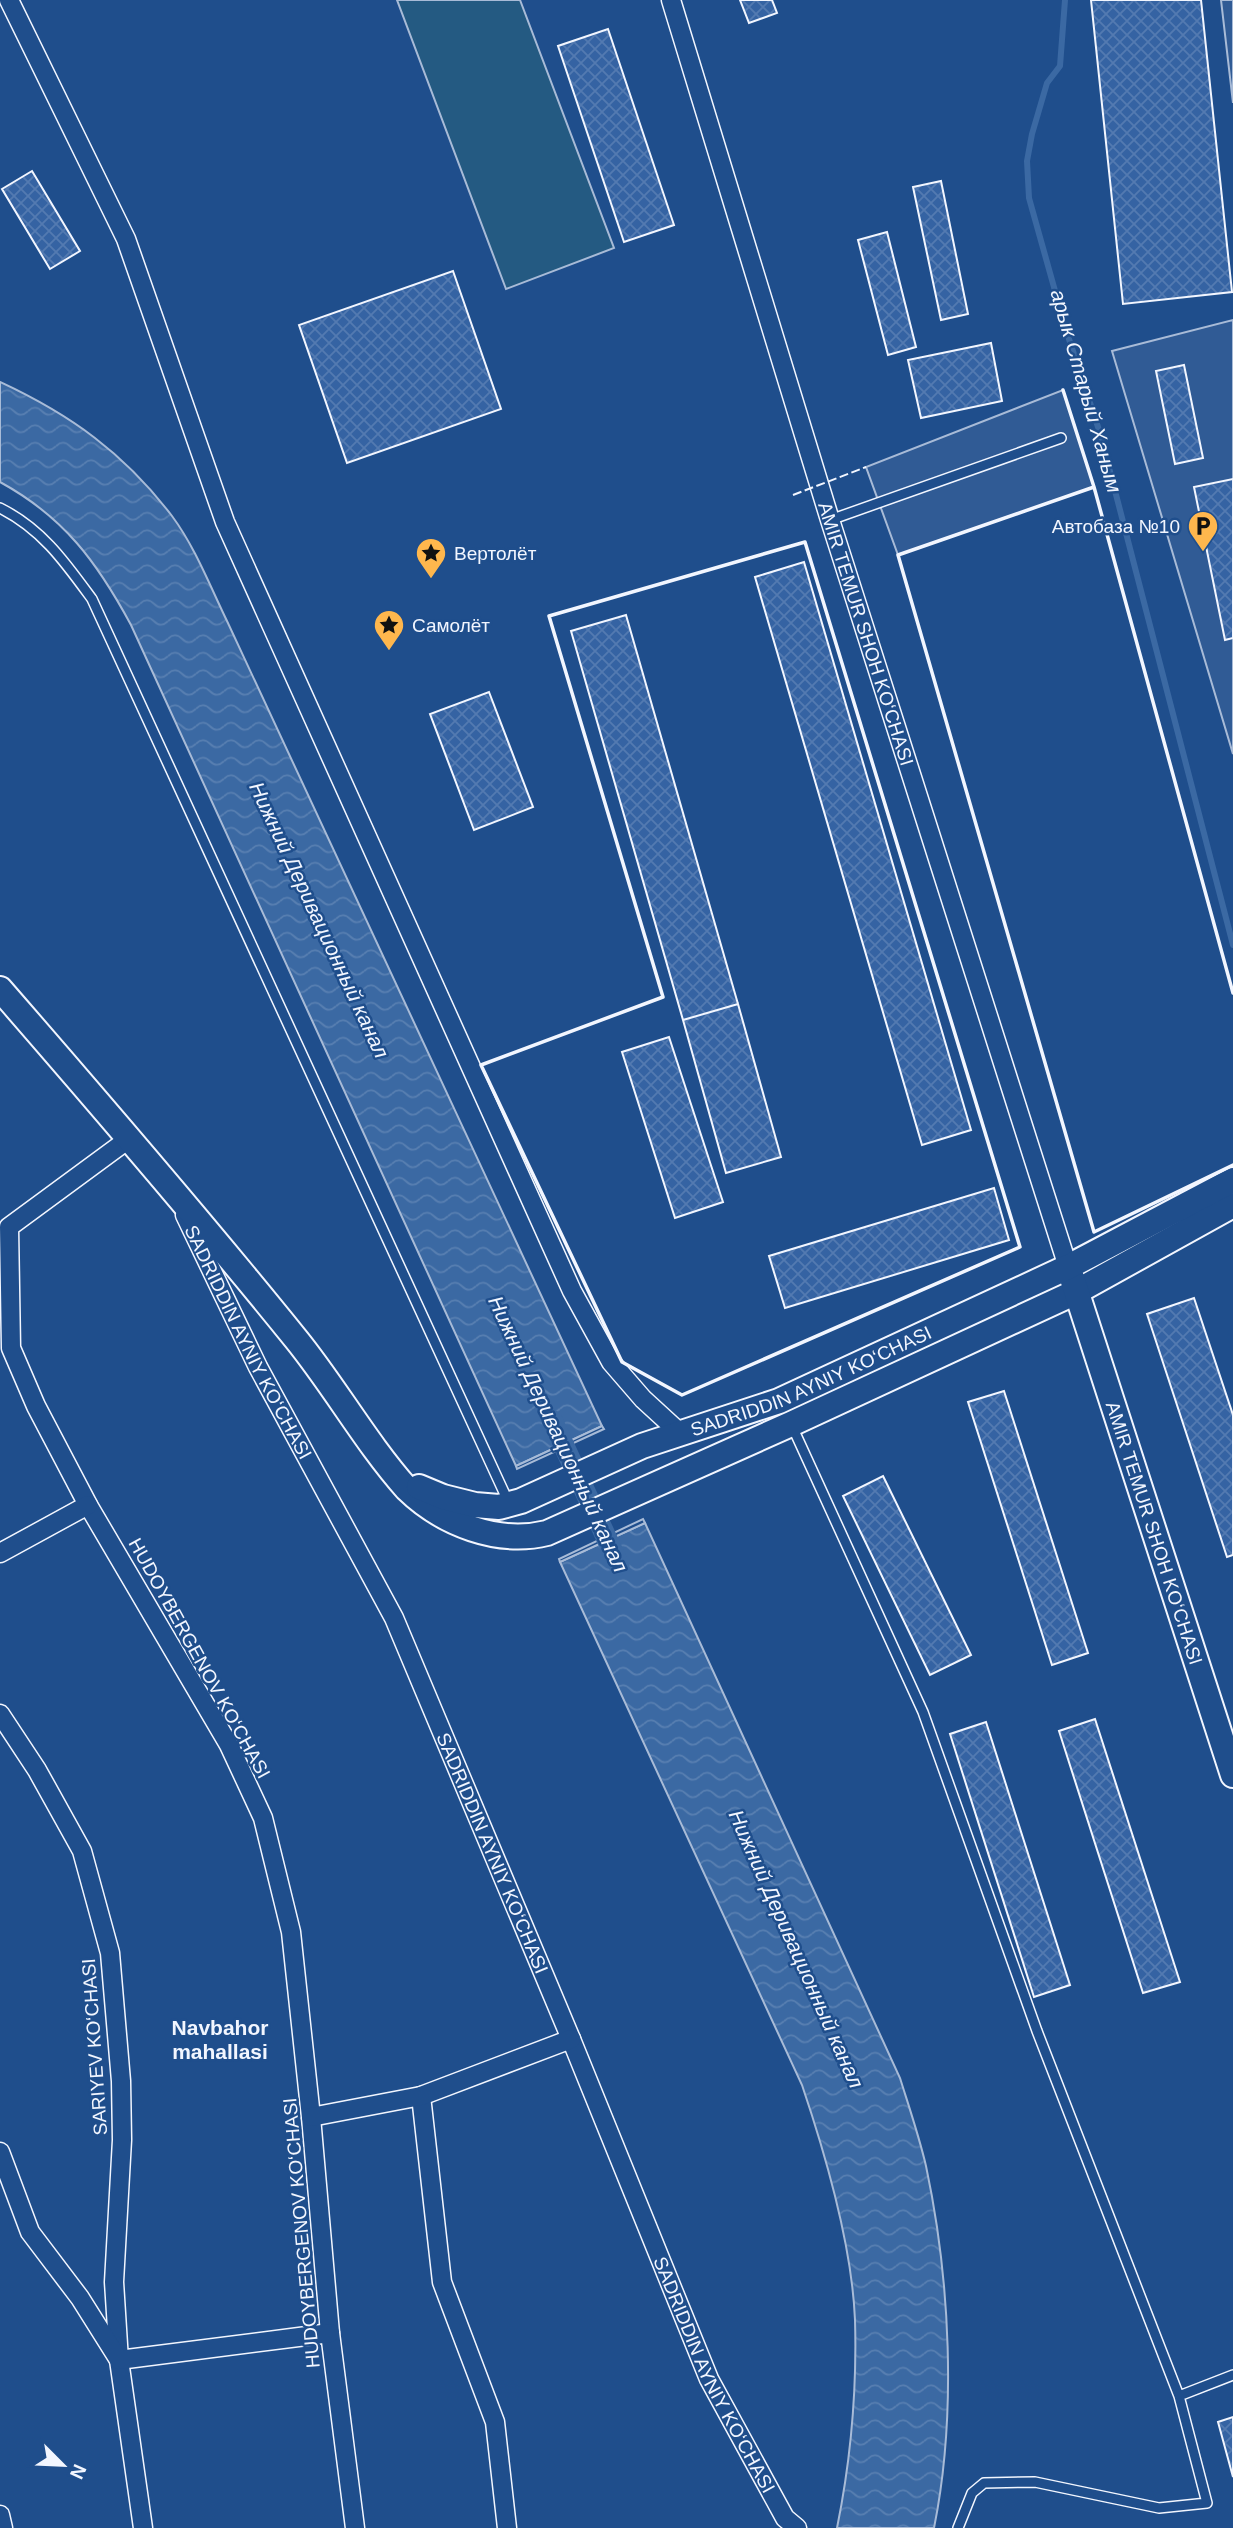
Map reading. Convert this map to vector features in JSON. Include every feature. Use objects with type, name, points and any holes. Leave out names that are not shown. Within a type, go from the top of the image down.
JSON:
[{"type":"main road","name":"SADRIDDIN AYNIY KO‘CHASI","points":[[0,989],[170,1184],[305,1351],[381,1456],[416,1497],[457,1522],[477,1530],[516,1537],[547,1533],[791,1424],[1076,1292],[1233,1205]]},
{"type":"main road","name":"SADRIDDIN AYNIY KO‘CHASI","points":[[381,1456],[396,1472],[426,1491],[475,1505],[499,1507],[520,1501],[642,1446],[779,1401],[1068,1267],[1233,1180]]},
{"type":"main road","name":"AMIR TEMUR SHOH KO‘CHASI","points":[[1068,1267],[1233,1775]]},
{"type":"street","points":[[9,0],[126,239],[225,522],[572,1291],[611,1362],[643,1399],[679,1432]]},
{"type":"street","name":"AMIR TEMUR SHOH KO‘CHASI","points":[[671,0],[830,520],[1068,1267]]},
{"type":"street","name":"HUDOYBERGENOV KO‘CHASI","points":[[130,1138],[9,1227],[10,1348],[36,1406],[88,1505],[229,1745],[263,1818],[291,1932],[330,2333],[355,2528]]},
{"type":"street","name":"SADRIDDIN AYNIY KO‘CHASI","points":[[170,1184],[258,1367],[394,1618],[571,2039],[709,2379],[785,2518],[797,2528]]},
{"type":"street","points":[[0,1553],[88,1505]]},
{"type":"street","name":"SARIYEV KO‘CHASI","points":[[0,1714],[37,1770],[82,1852],[110,1953],[121,2081],[122,2140],[114,2282],[118,2360],[143,2528]]},
{"type":"street","points":[[311,2117],[421,2096],[571,2039]]},
{"type":"street","points":[[421,2096],[442,2282],[495,2422],[508,2528]]},
{"type":"street","points":[[0,2152],[30,2232],[80,2298],[118,2360],[330,2333]]},
{"type":"street","points":[[0,2515],[3,2528]]},
{"type":"lane","points":[[830,520],[1061,438]]},
{"type":"lane","points":[[0,508],[21,518],[60,554],[92,599],[520,1501]]},
{"type":"lane","points":[[791,1424],[923,1712],[1037,2031],[1179,2396],[1208,2503],[1159,2508],[1035,2483],[984,2483],[972,2493],[958,2528]]},
{"type":"lane","points":[[1179,2396],[1233,2375]]},
{"type":"shaded area","points":[[397,0],[520,0],[614,248],[506,289]]},
{"type":"shaded area","points":[[1221,0],[1233,0],[1233,103]]},
{"type":"shaded area","name":"Автобаза №10","points":[[1233,320],[1233,754],[1112,351]]},
{"type":"shaded area","points":[[1063,390],[1094,487],[898,555],[866,467]]},
{"type":"water","points":[[0,382],[50,408],[95,438],[135,473],[154,494],[188,541],[602,1426],[516,1466],[131,625],[105,581],[77,543],[43,510],[0,482]]},
{"type":"water","points":[[645,1523],[900,2078],[920,2144],[941,2254],[948,2347],[946,2439],[934,2528],[837,2528],[852,2424],[855,2320],[849,2262],[829,2171],[802,2085],[560,1562]]},
{"type":"pier","points":[[602,1426],[604,1429],[517,1469],[516,1466]]},
{"type":"pier","points":[[643,1519],[645,1523],[560,1562],[559,1559]]},
{"type":"building","points":[[740,0],[772,0],[777,13],[749,23]]},
{"type":"building","points":[[1091,0],[1201,0],[1232,292],[1123,304]]},
{"type":"building","points":[[608,29],[674,225],[624,242],[558,46]]},
{"type":"building","points":[[32,171],[80,251],[50,269],[2,189]]},
{"type":"building","points":[[941,181],[968,314],[941,320],[913,187]]},
{"type":"building","points":[[887,232],[916,347],[888,355],[858,240]]},
{"type":"building","points":[[453,271],[501,409],[347,463],[299,325]]},
{"type":"building","points":[[991,343],[1002,401],[921,418],[908,360]]},
{"type":"building","points":[[1184,365],[1203,458],[1175,464],[1156,371]]},
{"type":"building","points":[[1233,479],[1233,638],[1225,640],[1194,487]]},
{"type":"building","points":[[804,562],[971,1130],[922,1145],[755,577]]},
{"type":"building","points":[[626,615],[738,1004],[683,1020],[571,631]]},
{"type":"building","points":[[489,692],[533,807],[474,830],[430,714]]},
{"type":"building","points":[[738,1004],[781,1157],[726,1173],[683,1020]]},
{"type":"building","points":[[669,1037],[723,1202],[675,1218],[622,1052]]},
{"type":"building","points":[[994,1188],[1009,1240],[785,1308],[769,1256]]},
{"type":"building","points":[[1194,1298],[1233,1415],[1233,1555],[1227,1557],[1147,1314]]},
{"type":"building","points":[[1004,1391],[1088,1653],[1052,1665],[968,1402]]},
{"type":"building","points":[[883,1476],[971,1655],[930,1675],[843,1496]]},
{"type":"building","points":[[1095,1719],[1180,1982],[1143,1993],[1059,1731]]},
{"type":"building","points":[[986,1722],[1070,1985],[1034,1997],[950,1734]]},
{"type":"building","points":[[1233,2417],[1233,2477],[1218,2422]]},
{"type":"waterway","name":"арык Старый Ханым","points":[[1065,0],[1060,66],[1047,83],[1027,161],[1029,198],[1066,330],[1100,433],[1233,945]]},
{"type":"waterway","name":"Нижний Деривационный канал","points":[[552,1420],[619,1565]]},
{"type":"fence","points":[[793,495],[866,467]]},
{"type":"wall","points":[[1063,390],[1094,487]]},
{"type":"wall","points":[[1233,993],[1094,487],[898,555],[1094,1232],[1233,1165]]},
{"type":"wall","points":[[805,542],[1020,1247],[682,1395],[622,1362],[481,1065],[663,997],[549,616],[805,542]]},
{"type":"place","name":"Автобаза №10","points":[[1203,553]]},
{"type":"place","name":"Вертолёт","points":[[431,580]]},
{"type":"place","name":"Самолёт","points":[[389,652]]},
{"type":"district","name":"Navbahor mahallasi","points":[[220,2040]]}]
